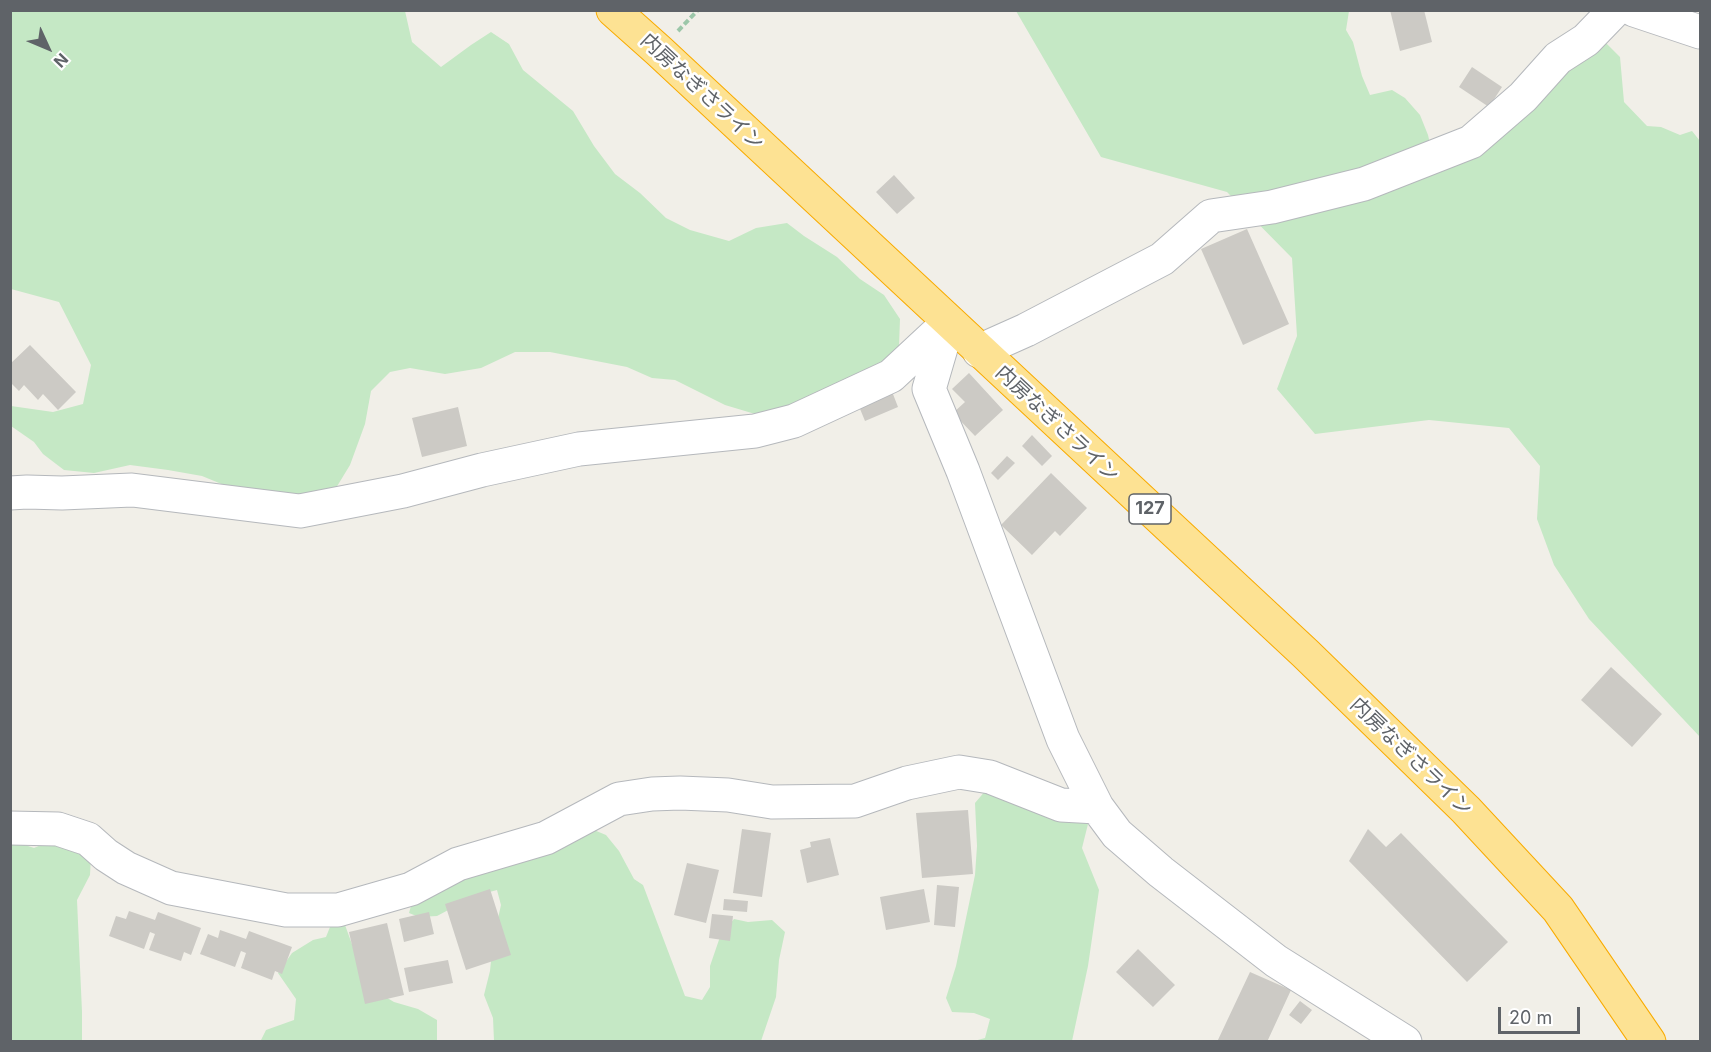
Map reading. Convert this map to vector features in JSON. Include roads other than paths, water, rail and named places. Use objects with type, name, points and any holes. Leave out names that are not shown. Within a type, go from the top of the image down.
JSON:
[{"type":"highway","name":"内房なぎさライン","points":[[613,10],[1306,654],[1466,810],[1558,909],[1649,1041]]},
{"type":"street","points":[[980,351],[1026,330],[1162,259],[1211,216],[1272,207],[1364,184],[1471,142],[1523,97],[1558,58],[1586,40],[1614,10]]},
{"type":"street","points":[[1634,10],[1701,32]]},
{"type":"street","points":[[10,493],[132,490],[300,511],[403,491],[482,470],[579,450],[755,431],[794,421],[891,376],[949,322]]},
{"type":"street","points":[[949,322],[929,389],[963,471],[1063,739],[1097,807],[1117,834],[1161,872],[1276,961],[1405,1041]]},
{"type":"street","points":[[10,828],[58,828],[88,839],[126,868],[171,888],[286,910],[338,910],[411,889],[458,864],[546,838],[619,799],[652,794],[728,795],[772,802],[855,801],[907,783],[959,772],[990,777],[1061,805],[1097,807]]}]
